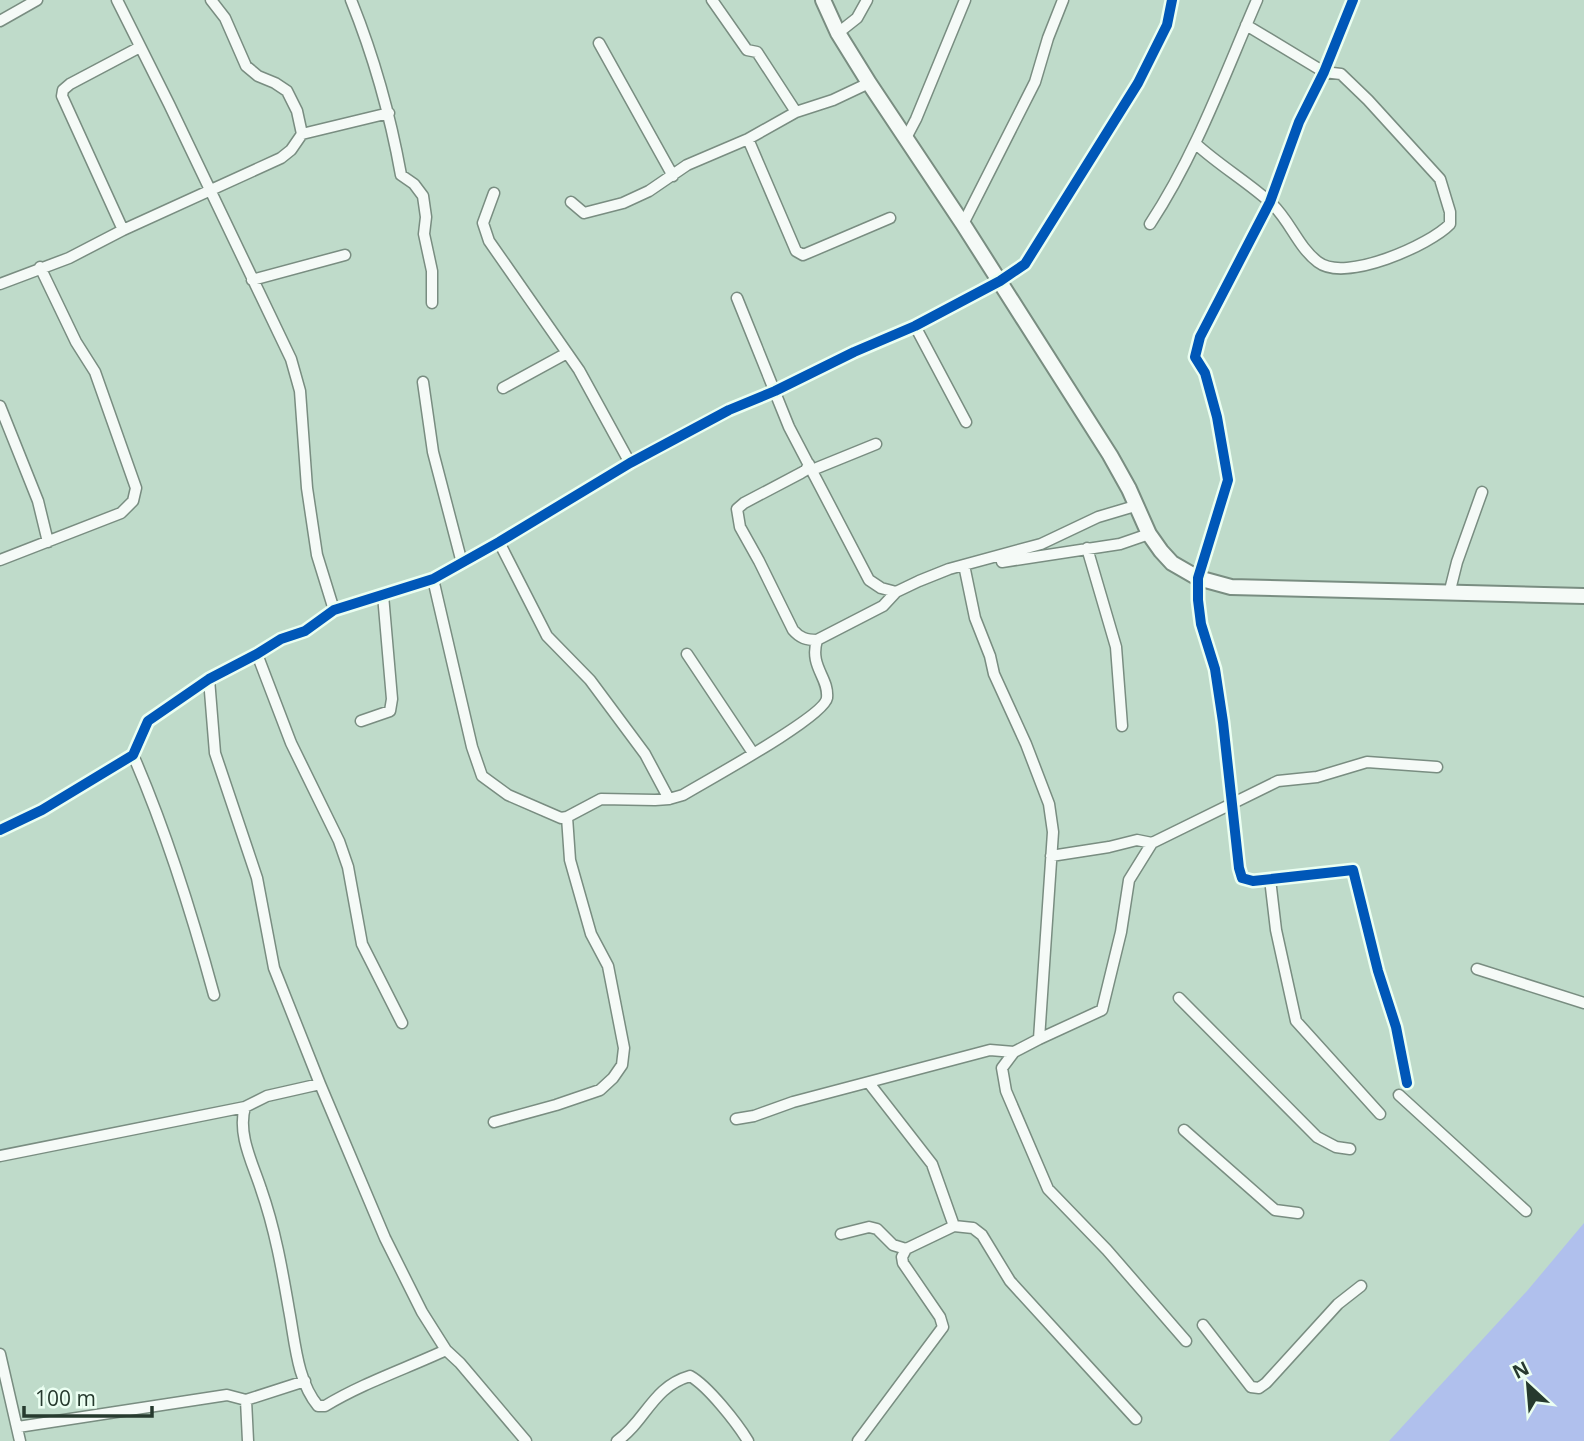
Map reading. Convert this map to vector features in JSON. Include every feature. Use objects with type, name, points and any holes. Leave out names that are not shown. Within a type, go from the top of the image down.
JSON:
[{"type":"street","points":[[0,21],[37,0]]},
{"type":"street","points":[[117,0],[291,359],[300,391],[307,488],[317,555],[334,610]]},
{"type":"street","points":[[211,0],[225,18],[246,66],[258,76],[287,91],[297,111],[302,134]]},
{"type":"street","points":[[351,0],[369,45],[389,113],[401,175],[414,184],[423,196],[426,217],[424,234],[432,271],[432,303]]},
{"type":"street","points":[[712,0],[747,50],[757,52],[796,113]]},
{"type":"street","points":[[823,0],[838,33],[869,83],[1110,454],[1149,534],[1172,563],[1198,578],[1231,587],[1584,596]]},
{"type":"street","points":[[838,33],[857,18],[867,0]]},
{"type":"street","points":[[906,138],[965,0]]},
{"type":"street","points":[[963,224],[1035,82],[1063,0]]},
{"type":"street","points":[[0,830],[42,810],[133,755],[149,721],[209,679],[281,639],[305,631],[334,610],[433,579],[630,463],[729,410],[915,326],[1000,281],[1025,264],[1138,83],[1167,25],[1172,0]]},
{"type":"street","points":[[1150,224],[1196,144],[1257,0]]},
{"type":"street","points":[[1353,0],[1300,122],[1270,202],[1200,337],[1195,357],[1205,373],[1217,417],[1228,480],[1198,578],[1201,624],[1215,669],[1223,722],[1242,878],[1253,881],[1353,870],[1378,971],[1396,1027],[1408,1083]]},
{"type":"street","points":[[1196,144],[1270,202],[1283,215],[1302,246],[1320,264],[1356,268],[1371,265],[1440,234],[1450,224],[1450,212],[1440,179],[1359,91],[1340,74],[1324,72],[1246,25]]},
{"type":"street","points":[[599,43],[674,176]]},
{"type":"street","points":[[123,230],[62,96],[63,90],[70,84],[140,47]]},
{"type":"street","points":[[571,202],[584,213],[649,191],[687,165],[748,139],[796,113],[869,83]]},
{"type":"street","points":[[0,284],[69,258],[123,230],[281,158],[291,150],[302,134],[389,113]]},
{"type":"street","points":[[748,139],[796,251],[803,255],[890,218]]},
{"type":"street","points":[[495,193],[483,223],[489,241],[579,370],[630,463]]},
{"type":"street","points":[[252,280],[345,255]]},
{"type":"street","points":[[0,560],[121,513],[133,501],[135,488],[95,373],[76,342],[40,267]]},
{"type":"street","points":[[737,298],[789,426],[869,580],[881,588],[896,592]]},
{"type":"street","points":[[915,326],[966,422]]},
{"type":"street","points":[[503,388],[566,353]]},
{"type":"street","points":[[423,382],[433,452],[462,563]]},
{"type":"street","points":[[0,406],[38,501],[48,542]]},
{"type":"street","points":[[876,444],[810,467],[737,509],[740,527],[793,630],[807,640],[817,640],[883,606],[896,592],[1041,544],[1098,517],[1135,506]]},
{"type":"street","points":[[1449,594],[1457,562],[1482,492]]},
{"type":"street","points":[[965,568],[1120,544],[1149,534]]},
{"type":"street","points":[[499,542],[547,636],[590,680],[645,754],[669,799]]},
{"type":"street","points":[[1087,548],[1116,647],[1122,726]]},
{"type":"street","points":[[965,568],[975,618],[995,674],[1049,804],[1053,832],[1039,1039]]},
{"type":"street","points":[[433,579],[472,747],[482,776],[508,795],[561,818],[601,799],[669,799],[683,795],[789,732],[821,709],[826,702],[825,686],[814,652],[817,640]]},
{"type":"street","points":[[361,721],[390,711],[392,699],[383,595]]},
{"type":"street","points":[[257,654],[291,743],[339,841],[348,867],[362,944],[402,1023]]},
{"type":"street","points":[[687,654],[753,753]]},
{"type":"street","points":[[209,679],[215,754],[257,878],[274,968],[320,1084],[385,1238],[422,1312],[446,1350],[526,1441]]},
{"type":"street","points":[[133,755],[151,796],[194,920],[214,995]]},
{"type":"street","points":[[1186,1341],[1107,1250],[1048,1189],[1006,1091],[1002,1068],[1014,1052],[1102,1010],[1121,932],[1129,880],[1152,843],[1232,806],[1249,794],[1278,781],[1317,777],[1367,762],[1437,767]]},
{"type":"street","points":[[494,1122],[600,1090],[622,1065],[624,1048],[608,966],[592,934],[570,859],[567,817]]},
{"type":"street","points":[[1051,856],[1136,840],[1152,843]]},
{"type":"street","points":[[1270,879],[1276,930],[1296,1021],[1380,1114]]},
{"type":"street","points":[[1477,969],[1581,999]]},
{"type":"street","points":[[1179,998],[1317,1137],[1336,1147],[1350,1149]]},
{"type":"street","points":[[736,1119],[990,1050],[1014,1052]]},
{"type":"street","points":[[869,1083],[932,1164],[954,1226]]},
{"type":"street","points":[[0,1156],[245,1107],[267,1097],[320,1084]]},
{"type":"street","points":[[1399,1095],[1526,1211]]},
{"type":"street","points":[[245,1107],[241,1120],[245,1141],[273,1223],[300,1366],[312,1399],[318,1406],[325,1406],[373,1380],[446,1350]]},
{"type":"street","points":[[1184,1130],[1275,1210],[1298,1213]]},
{"type":"street","points":[[858,1441],[943,1328],[940,1317],[903,1263],[902,1256],[906,1249],[954,1226],[973,1228],[982,1236],[1010,1282],[1136,1419]]},
{"type":"street","points":[[841,1234],[869,1227],[877,1229],[893,1245],[906,1249]]},
{"type":"street","points":[[1203,1325],[1239,1375],[1251,1387],[1259,1388],[1338,1304],[1361,1286]]},
{"type":"street","points":[[0,1354],[20,1441]]},
{"type":"street","points":[[617,1441],[627,1434],[654,1397],[680,1379],[690,1376],[700,1381],[748,1441]]},
{"type":"street","points":[[18,1426],[227,1395],[246,1400],[305,1381]]},
{"type":"street","points":[[246,1400],[248,1441]]},
{"type":"water","points":[[1584,1223],[1584,1441],[1389,1441],[1527,1291]]},
{"type":"cycle path","points":[[0,830],[42,810],[133,755],[148,721],[209,679],[281,639],[305,631],[334,610],[433,579],[630,463],[729,410],[915,326],[1000,281],[1025,264],[1138,83],[1167,25],[1172,0]]},
{"type":"cycle path","points":[[1353,0],[1324,72],[1299,122],[1270,202],[1200,337],[1195,357],[1205,373],[1217,417],[1228,480],[1198,578],[1198,600],[1201,624],[1215,669],[1242,878],[1253,881],[1353,870],[1378,971],[1396,1027],[1407,1083]]}]
